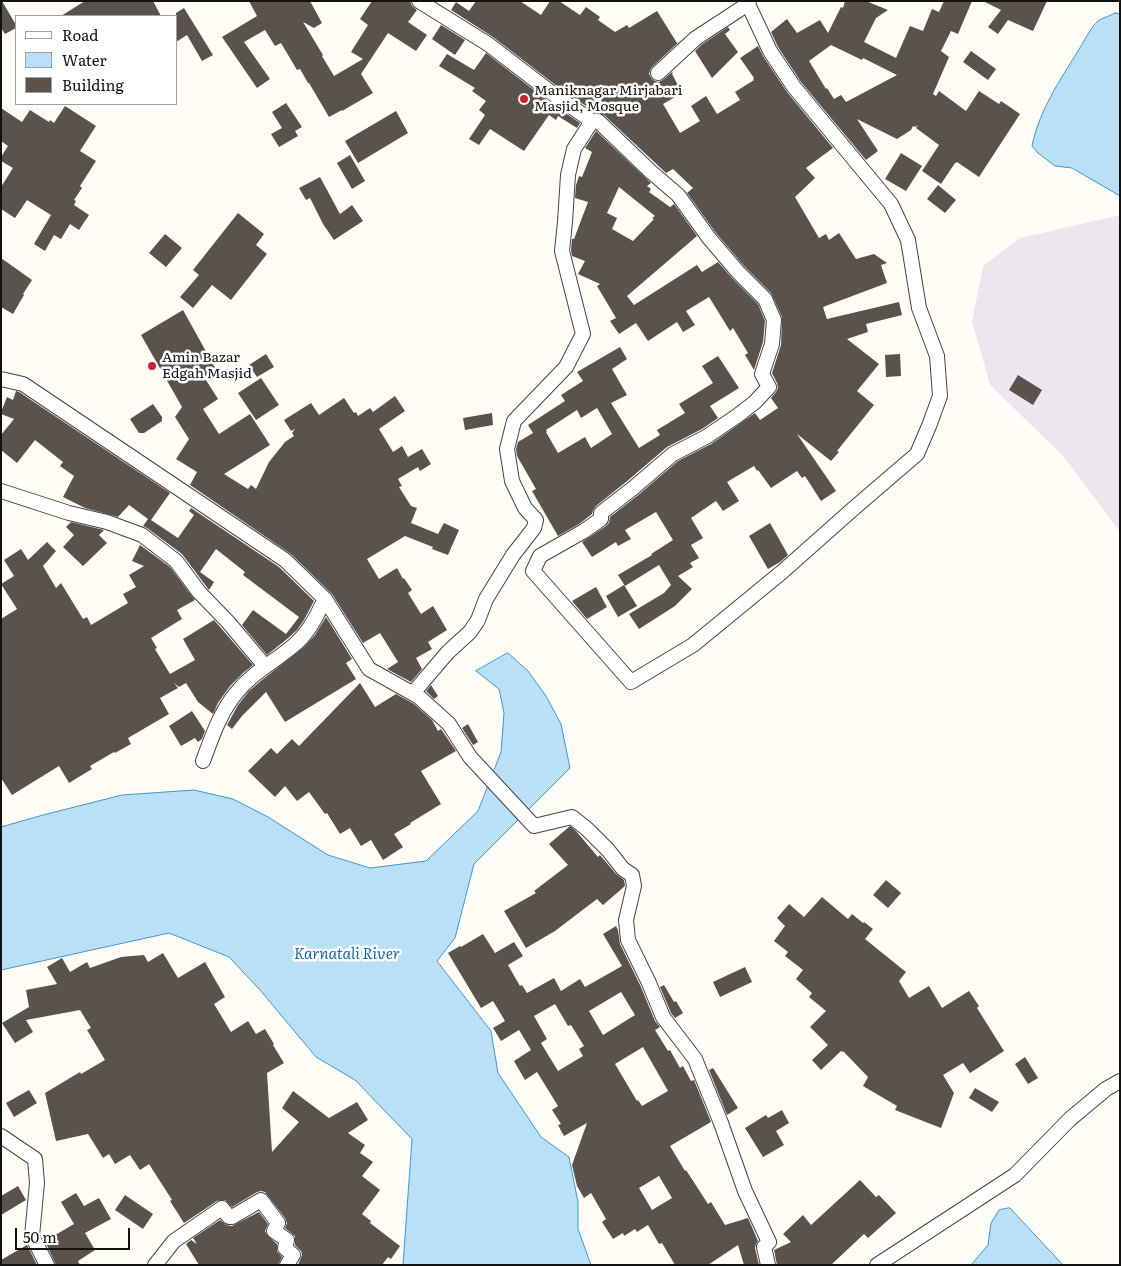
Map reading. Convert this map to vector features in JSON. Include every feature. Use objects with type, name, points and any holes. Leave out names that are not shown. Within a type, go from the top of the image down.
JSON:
[{"type":"street","points":[[420,1],[488,44],[557,97],[592,120],[598,121],[678,195],[709,238],[738,272],[765,299],[774,320],[772,344],[762,374],[769,386],[755,402],[706,437],[673,454],[601,513],[601,519],[540,556],[533,571],[631,682],[693,645],[782,572],[917,454],[930,426],[940,396],[937,356],[919,308],[908,240],[891,204],[794,87],[770,51],[749,2],[696,38],[658,73]]},
{"type":"street","points":[[413,693],[448,652],[470,632],[478,620],[486,599],[513,555],[534,528],[536,520],[525,508],[512,481],[507,449],[514,421],[566,367],[583,334],[562,251],[568,175],[574,149],[592,120]]},
{"type":"street","points":[[1,379],[23,384],[285,560],[325,599],[369,669],[419,696],[448,724],[470,757],[534,826],[572,817],[608,850],[623,869],[632,875],[634,886],[626,920],[628,940],[649,983],[663,1018],[695,1059],[721,1123],[745,1191],[769,1242],[764,1247],[768,1265]]},
{"type":"street","points":[[1,491],[70,513],[107,522],[142,535],[176,561],[199,592],[228,622],[265,666]]},
{"type":"street","points":[[203,761],[218,722],[235,694],[265,666],[294,645],[312,626],[325,599]]},
{"type":"street","points":[[877,1265],[1015,1175],[1070,1120],[1106,1089],[1120,1081]]},
{"type":"street","points":[[1,1136],[35,1159],[37,1183],[32,1236],[47,1265]]},
{"type":"street","points":[[155,1265],[174,1241],[222,1208],[229,1217],[260,1200],[278,1223],[274,1231],[287,1240],[286,1248],[293,1254],[288,1265]]},
{"type":"shaded area","points":[[1120,215],[1120,532],[1064,457],[990,385],[972,321],[983,266],[1020,238]]},
{"type":"water","points":[[1115,13],[1120,14],[1120,196],[1072,168],[1055,166],[1032,146],[1045,108],[1087,35],[1098,21]]},
{"type":"water","name":"Karnatali River","points":[[508,653],[528,671],[546,696],[561,724],[570,768],[474,864],[455,938],[437,961],[491,1031],[498,1073],[541,1137],[569,1157],[578,1202],[578,1229],[591,1265],[403,1265],[412,1139],[355,1080],[316,1057],[260,990],[229,957],[169,933],[1,970],[1,827],[122,795],[194,790],[233,799],[268,817],[328,855],[370,868],[426,861],[478,811],[501,752],[504,713],[499,689],[476,671]]},
{"type":"water","points":[[1010,1208],[1063,1265],[971,1265],[988,1245],[991,1223],[999,1210]]},
{"type":"building","points":[[2,1],[15,23],[15,29],[5,34],[1,28]]},
{"type":"building","points":[[85,1],[153,1],[160,15],[63,15]]},
{"type":"building","points":[[249,1],[310,1],[322,23],[314,28],[303,22],[334,76],[363,59],[351,52],[368,25],[360,19],[372,1],[410,1],[417,10],[408,22],[427,35],[416,51],[388,33],[361,74],[373,93],[329,117],[300,69],[297,70],[281,43],[275,46],[265,30],[244,42],[270,79],[257,88],[222,37],[257,16]]},
{"type":"building","points":[[476,1],[520,1],[541,15],[550,1],[559,1],[580,15],[586,7],[600,17],[598,20],[615,32],[627,25],[629,28],[657,11],[677,43],[682,39],[652,67],[649,74],[652,79],[659,82],[673,73],[682,93],[663,104],[680,133],[700,121],[691,106],[706,96],[717,114],[740,100],[735,92],[754,80],[754,78],[740,58],[758,46],[787,92],[833,148],[806,168],[815,178],[795,197],[819,238],[826,234],[829,240],[839,233],[856,259],[874,254],[887,263],[881,265],[887,283],[823,307],[827,319],[899,302],[902,315],[866,324],[868,332],[847,339],[879,364],[857,391],[874,405],[837,451],[839,452],[831,461],[797,434],[836,491],[821,501],[805,476],[802,478],[797,471],[771,488],[754,466],[727,482],[739,501],[723,511],[716,501],[691,518],[703,538],[691,545],[699,558],[690,563],[693,567],[678,576],[692,589],[675,606],[639,629],[629,614],[664,593],[671,585],[659,565],[625,586],[618,575],[673,540],[656,512],[625,530],[631,539],[618,546],[616,542],[592,557],[582,542],[606,526],[609,523],[610,517],[678,461],[711,444],[755,413],[760,420],[778,408],[771,398],[778,388],[772,373],[781,345],[782,317],[771,293],[744,266],[716,233],[687,193],[693,188],[673,169],[666,173],[604,115],[595,112],[562,90],[493,37],[451,10],[456,2],[469,11]]},
{"type":"building","points":[[845,1],[866,1],[888,10],[876,18],[864,42],[896,58],[910,26],[923,31],[932,9],[939,12],[944,1],[972,1],[958,34],[951,31],[941,51],[949,57],[933,94],[936,96],[939,91],[966,111],[979,91],[999,104],[1001,101],[1020,114],[979,177],[957,162],[941,184],[922,171],[939,145],[916,128],[918,125],[913,126],[911,130],[897,139],[857,119],[878,151],[866,160],[801,82],[778,47],[771,32],[787,19],[797,33],[820,20],[828,33],[841,7],[843,8]],"holes":[[[831,45],[862,60],[863,58],[897,75],[846,102],[841,95],[834,99],[809,61]]]},
{"type":"building","points":[[983,1],[1047,1],[1033,31],[1008,20],[998,34],[988,27],[1001,10]]},
{"type":"building","points":[[184,8],[213,55],[202,61],[187,35],[178,41],[178,15],[176,13]]},
{"type":"building","points":[[441,25],[465,40],[455,55],[432,39]]},
{"type":"building","points":[[728,27],[730,30],[725,34],[738,52],[712,78],[695,51]]},
{"type":"building","points":[[971,51],[996,69],[988,80],[963,62]]},
{"type":"building","points":[[486,53],[580,123],[577,128],[558,116],[556,120],[549,115],[524,151],[490,129],[479,145],[469,139],[485,115],[479,110],[486,101],[472,91],[475,88],[439,66],[447,54],[474,70]]},
{"type":"building","points":[[286,103],[302,127],[295,131],[298,136],[279,147],[271,134],[282,128],[272,112]]},
{"type":"building","points":[[65,106],[96,126],[80,151],[96,161],[80,186],[82,188],[74,200],[76,201],[74,205],[89,215],[79,230],[70,224],[61,239],[54,235],[45,251],[34,244],[51,215],[27,200],[15,218],[1,209],[1,187],[13,168],[1,161],[1,157],[8,146],[1,141],[1,108],[22,122],[30,110],[49,122],[50,120],[54,123]]},
{"type":"building","points":[[396,111],[408,133],[358,163],[345,141]]},
{"type":"building","points":[[596,131],[651,183],[647,186],[651,189],[649,192],[670,207],[674,204],[697,236],[627,296],[634,305],[697,265],[702,272],[718,262],[758,304],[765,321],[763,342],[754,370],[745,355],[748,353],[733,328],[730,331],[709,297],[686,311],[695,325],[683,332],[677,322],[648,341],[636,323],[619,334],[610,321],[616,318],[597,286],[600,284],[578,274],[585,261],[572,256],[572,239],[574,239],[588,202],[575,198],[579,176],[582,177],[592,152],[585,148]],"holes":[[[619,187],[655,216],[633,241],[612,229],[617,218],[607,213]]]},
{"type":"building","points":[[901,153],[922,166],[906,191],[885,179]]},
{"type":"building","points":[[350,155],[365,181],[352,189],[337,163]]},
{"type":"building","points":[[320,177],[340,214],[352,205],[363,221],[334,240],[323,224],[310,198],[306,200],[299,188]]},
{"type":"building","points":[[938,185],[956,200],[945,213],[927,199]]},
{"type":"building","points":[[238,213],[264,234],[256,245],[267,254],[231,300],[212,285],[193,308],[180,297],[199,275],[193,270]]},
{"type":"building","points":[[165,234],[182,248],[166,267],[149,253]]},
{"type":"building","points":[[1,258],[32,280],[13,314],[1,307]]},
{"type":"building","points":[[183,310],[218,373],[206,380],[218,399],[203,409],[219,434],[250,414],[270,445],[224,474],[248,489],[251,485],[256,489],[269,462],[285,442],[294,436],[292,433],[295,429],[291,431],[284,420],[311,403],[319,415],[344,398],[358,416],[370,408],[373,412],[395,396],[405,411],[379,429],[393,452],[402,446],[408,457],[422,449],[431,464],[420,471],[418,467],[398,479],[402,486],[399,487],[411,506],[417,508],[411,523],[438,534],[444,523],[459,530],[448,555],[405,536],[367,559],[379,579],[397,568],[412,590],[408,593],[421,614],[433,606],[447,630],[428,642],[432,649],[416,658],[422,669],[411,682],[387,669],[398,662],[380,633],[363,643],[332,594],[291,554],[190,485],[197,472],[176,459],[189,439],[175,417],[182,407],[141,335]]},
{"type":"building","points":[[620,347],[627,359],[612,369],[627,395],[611,403],[639,448],[660,435],[657,430],[685,413],[679,404],[713,383],[702,366],[718,356],[739,388],[710,406],[718,418],[702,429],[667,447],[596,506],[592,514],[558,536],[532,491],[536,489],[517,456],[516,449],[518,442],[533,433],[528,425],[565,401],[561,395],[583,381],[577,372]],"holes":[[[597,408],[612,434],[591,448],[585,437],[558,453],[546,430],[577,410],[581,418]]]},
{"type":"building","points":[[266,354],[274,367],[257,377],[249,365]]},
{"type":"building","points":[[900,354],[901,376],[886,377],[885,355]]},
{"type":"building","points":[[1018,375],[1042,390],[1033,405],[1009,390]]},
{"type":"building","points":[[261,378],[279,405],[256,420],[238,393]]},
{"type":"building","points":[[16,391],[170,493],[151,520],[178,538],[194,515],[189,511],[191,508],[279,567],[314,601],[297,630],[267,655],[242,625],[253,610],[286,634],[299,617],[243,575],[245,572],[216,549],[200,572],[214,582],[209,590],[182,554],[143,526],[148,519],[129,505],[118,517],[85,508],[63,497],[74,476],[60,466],[63,462],[35,440],[17,463],[1,450],[1,435],[14,419],[1,414],[1,412],[7,397],[13,400]]},
{"type":"building","points":[[153,404],[162,417],[162,421],[144,433],[139,433],[130,419]]},
{"type":"building","points":[[492,413],[493,425],[465,430],[463,418]]},
{"type":"building","points":[[71,522],[104,530],[99,535],[107,543],[83,566],[63,547],[74,535],[66,527]]},
{"type":"building","points":[[770,523],[788,555],[768,569],[749,536]]},
{"type":"building","points":[[47,542],[56,551],[43,566],[56,588],[61,583],[83,619],[87,617],[91,625],[128,603],[123,594],[136,587],[129,575],[144,566],[132,561],[140,545],[170,567],[195,600],[177,610],[182,619],[151,638],[157,648],[155,649],[170,674],[195,660],[183,639],[214,620],[253,665],[230,686],[213,714],[198,702],[186,683],[179,687],[174,683],[178,688],[160,698],[169,714],[128,738],[131,744],[90,766],[92,769],[69,783],[59,766],[12,795],[1,778],[1,619],[17,609],[1,584],[14,576],[4,560],[21,549],[28,560]]},
{"type":"building","points":[[624,585],[637,606],[618,617],[606,596]]},
{"type":"building","points":[[596,587],[607,607],[587,619],[572,601]]},
{"type":"building","points":[[326,617],[352,659],[346,663],[356,679],[285,722],[266,692],[232,729],[227,725],[238,705],[249,691],[304,647],[315,635]]},
{"type":"building","points":[[360,683],[375,707],[396,694],[414,704],[432,720],[438,731],[441,729],[456,751],[421,771],[441,804],[394,834],[403,847],[383,860],[371,840],[361,846],[350,828],[340,834],[327,813],[325,814],[309,792],[297,801],[285,786],[275,797],[248,771],[271,748],[277,754],[292,739],[299,746]]},
{"type":"building","points":[[431,685],[438,696],[434,699],[426,691]]},
{"type":"building","points":[[192,711],[205,731],[202,739],[198,742],[195,738],[181,746],[169,726]]},
{"type":"building","points":[[468,724],[478,742],[473,745],[462,728]]},
{"type":"building","points":[[570,826],[598,857],[600,855],[616,874],[624,880],[625,886],[603,905],[597,899],[555,931],[526,948],[504,911],[536,893],[534,891],[568,865],[549,844]]},
{"type":"building","points":[[886,880],[901,893],[888,908],[873,895]]},
{"type":"building","points":[[822,897],[848,919],[852,914],[873,929],[865,939],[906,972],[899,981],[909,998],[929,986],[942,1008],[969,991],[979,1006],[977,1008],[1004,1051],[970,1073],[963,1063],[943,1075],[954,1093],[941,1128],[895,1110],[897,1106],[863,1086],[868,1077],[843,1051],[821,1070],[812,1060],[828,1045],[810,1027],[826,1011],[809,997],[812,993],[796,979],[803,970],[785,956],[788,952],[774,941],[785,926],[777,918],[789,904],[804,917]]},
{"type":"building","points":[[616,926],[620,944],[655,1021],[660,1027],[655,1030],[668,1051],[670,1050],[680,1068],[683,1066],[691,1081],[694,1080],[711,1122],[670,1146],[685,1171],[708,1204],[711,1202],[725,1225],[748,1218],[758,1241],[755,1248],[759,1265],[744,1265],[738,1245],[708,1265],[675,1265],[662,1243],[659,1244],[648,1225],[637,1232],[635,1229],[624,1236],[623,1233],[613,1239],[602,1222],[606,1219],[591,1193],[584,1198],[577,1186],[572,1165],[587,1123],[564,1136],[558,1125],[561,1124],[552,1110],[558,1106],[537,1072],[525,1080],[514,1061],[531,1050],[519,1030],[501,1041],[493,1028],[505,1021],[493,1001],[481,1008],[448,953],[483,934],[495,953],[514,942],[523,956],[508,965],[520,986],[522,985],[527,993],[554,978],[561,991],[580,979],[585,987],[622,966],[603,934]],"holes":[[[621,992],[635,1015],[603,1035],[589,1011]],[[555,1004],[568,1026],[571,1025],[584,1046],[579,1049],[583,1056],[558,1071],[541,1043],[547,1039],[534,1016]],[[643,1047],[668,1091],[642,1106],[637,1101],[615,1064]],[[659,1176],[672,1198],[652,1210],[639,1188]]]},
{"type":"building","points":[[163,953],[178,978],[205,962],[225,997],[214,1004],[231,1032],[248,1021],[256,1034],[265,1029],[274,1044],[284,1063],[267,1073],[272,1152],[299,1122],[282,1108],[293,1091],[329,1118],[357,1102],[368,1120],[348,1133],[365,1145],[360,1153],[373,1162],[362,1176],[380,1190],[362,1214],[371,1221],[370,1223],[400,1246],[391,1259],[388,1257],[382,1265],[298,1265],[302,1255],[295,1245],[295,1236],[285,1228],[287,1223],[285,1218],[265,1192],[257,1192],[232,1207],[225,1200],[217,1201],[184,1223],[149,1164],[140,1170],[130,1155],[115,1164],[109,1154],[103,1158],[88,1134],[56,1141],[45,1093],[80,1072],[81,1074],[105,1060],[87,1030],[91,1028],[80,1010],[26,1020],[33,1032],[15,1043],[2,1023],[29,1007],[26,990],[57,984],[47,967],[62,958],[70,972],[87,962],[90,968],[121,957],[144,955],[148,962]]},
{"type":"building","points":[[745,967],[752,982],[720,997],[713,982]]},
{"type":"building","points":[[664,985],[683,1013],[675,1018],[660,987]]},
{"type":"building","points":[[1025,1057],[1038,1078],[1028,1084],[1015,1064]]},
{"type":"building","points":[[713,1068],[738,1108],[727,1115],[709,1070]]},
{"type":"building","points":[[975,1088],[999,1102],[992,1112],[969,1098]]},
{"type":"building","points":[[29,1090],[37,1103],[14,1117],[6,1103]]},
{"type":"building","points":[[782,1110],[789,1123],[776,1131],[784,1145],[763,1157],[745,1128],[766,1115],[768,1118]]},
{"type":"building","points":[[860,1180],[876,1197],[879,1195],[896,1213],[868,1238],[864,1234],[831,1265],[777,1265],[774,1250],[791,1242],[783,1234],[803,1215],[811,1225]]},
{"type":"building","points":[[18,1186],[26,1200],[1,1215],[1,1196]]},
{"type":"building","points":[[76,1193],[84,1206],[99,1198],[111,1219],[85,1233],[95,1250],[78,1261],[80,1265],[56,1265],[45,1241],[74,1224],[61,1202]]},
{"type":"building","points":[[125,1195],[153,1214],[143,1229],[115,1210]]},
{"type":"building","points":[[259,1212],[268,1224],[265,1231],[267,1235],[277,1244],[277,1251],[282,1257],[278,1265],[199,1265],[186,1244],[191,1240],[197,1244],[193,1238],[220,1220],[226,1225],[232,1226]]},
{"type":"building","points":[[27,1245],[37,1265],[1,1265],[1,1260]]},
{"type":"place","name":"Maniknagar Mirjabari Masjid, Mosque","points":[[524,99]]},
{"type":"place","name":"Amin Bazar Edgah Masjid","points":[[152,366]]}]
